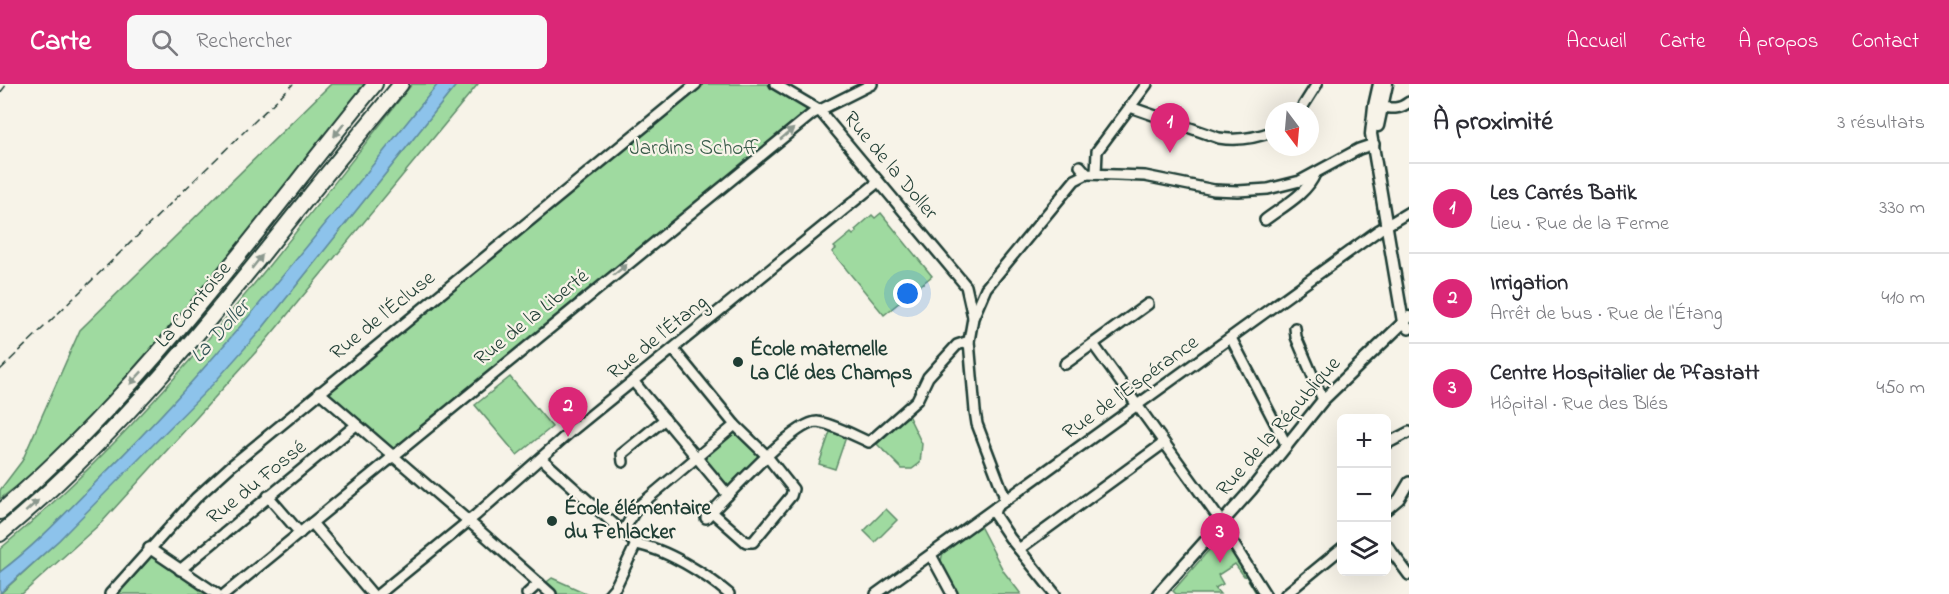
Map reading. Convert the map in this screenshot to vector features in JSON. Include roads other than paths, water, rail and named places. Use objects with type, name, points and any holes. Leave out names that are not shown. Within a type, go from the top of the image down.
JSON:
[{"type":"highway","name":"La Comtoise","points":[[0,512],[81,437],[143,372],[208,295],[375,84]]},
{"type":"highway","name":"La Comtoise","points":[[0,534],[72,470],[152,386],[219,310],[400,84]]},
{"type":"main road","points":[[1378,106],[1379,84]]},
{"type":"main road","points":[[1387,84],[1378,106],[1371,134],[1386,225],[1407,323]]},
{"type":"main road","name":"Rue de la République","points":[[1163,592],[1323,400],[1407,323]]},
{"type":"street","name":"Rue de l'Écluse","points":[[110,594],[196,498],[231,466],[696,84]]},
{"type":"street","name":"Rue de la Doller","points":[[775,84],[819,110],[966,286]]},
{"type":"street","name":"Rue de la Liberté","points":[[225,594],[395,457],[460,400],[819,110],[872,84]]},
{"type":"street","points":[[1055,594],[994,514],[1004,495],[977,424],[969,341],[973,318],[989,284],[1076,180],[1088,171],[1097,151],[1147,84]]},
{"type":"street","points":[[1306,102],[1317,84]]},
{"type":"street","points":[[1378,106],[1395,109],[1409,102]]},
{"type":"street","points":[[1130,107],[1219,138],[1232,140],[1253,138],[1265,133]]},
{"type":"street","points":[[1088,171],[1145,176],[1214,190],[1269,189],[1300,181],[1359,149],[1374,144]]},
{"type":"street","points":[[1265,220],[1312,183],[1315,174]]},
{"type":"street","name":"Rue de l'Étang","points":[[379,594],[469,521],[569,433],[878,182]]},
{"type":"street","name":"Rue de l'Espérance","points":[[876,594],[1386,225],[1409,212]]},
{"type":"street","points":[[973,318],[966,286],[978,288],[989,284]]},
{"type":"street","points":[[1065,363],[1148,304]]},
{"type":"street","points":[[1295,328],[1296,338],[1323,400]]},
{"type":"street","points":[[1231,338],[1287,446]]},
{"type":"street","points":[[673,349],[735,425],[766,455],[792,486],[792,492],[756,540],[746,542],[709,515],[766,455],[808,423],[815,422],[869,442],[917,400],[928,377],[957,345],[969,341]]},
{"type":"street","points":[[1093,344],[1221,524],[1265,594]]},
{"type":"street","points":[[633,381],[728,495]]},
{"type":"street","points":[[319,392],[551,594]]},
{"type":"street","points":[[623,462],[622,454],[665,419]]},
{"type":"street","name":"Rue du Fossé","points":[[180,570],[356,425]]},
{"type":"street","points":[[623,532],[640,505],[735,425]]},
{"type":"street","points":[[1391,441],[1409,432]]},
{"type":"street","points":[[1019,549],[1164,443]]},
{"type":"street","points":[[542,459],[636,544],[686,565],[719,585],[729,594]]},
{"type":"street","points":[[1391,504],[1399,499],[1409,482]]},
{"type":"street","points":[[268,496],[300,533]]},
{"type":"street","points":[[312,523],[372,594]]},
{"type":"street","points":[[609,594],[616,586],[636,544]]},
{"type":"street","points":[[149,548],[217,594]]},
{"type":"street","points":[[1286,594],[1337,551]]},
{"type":"street","points":[[1391,551],[1409,575]]},
{"type":"street","points":[[931,555],[952,594]]},
{"type":"street","points":[[527,594],[539,583]]},
{"type":"water","name":"La Doller","points":[[438,84],[457,84],[260,331],[213,384],[59,540],[0,593],[0,572],[55,524],[194,379],[318,233]]},
{"type":"railway","points":[[0,93],[7,84]]},
{"type":"railway","points":[[0,370],[293,84]]},
{"type":"place","name":"Les Carrés Batik","points":[[1170,153]]},
{"type":"place","name":"École maternelle La Clé des Champs","points":[[738,362]]},
{"type":"place","name":"Irrigation","points":[[568,437]]},
{"type":"place","name":"École élémentaire du Fehlacker","points":[[552,521]]},
{"type":"place","name":"Centre Hospitalier de Pfastatt","points":[[1220,563]]},
{"type":"park label","name":"Jardins Schoff","points":[[694,149]]}]
